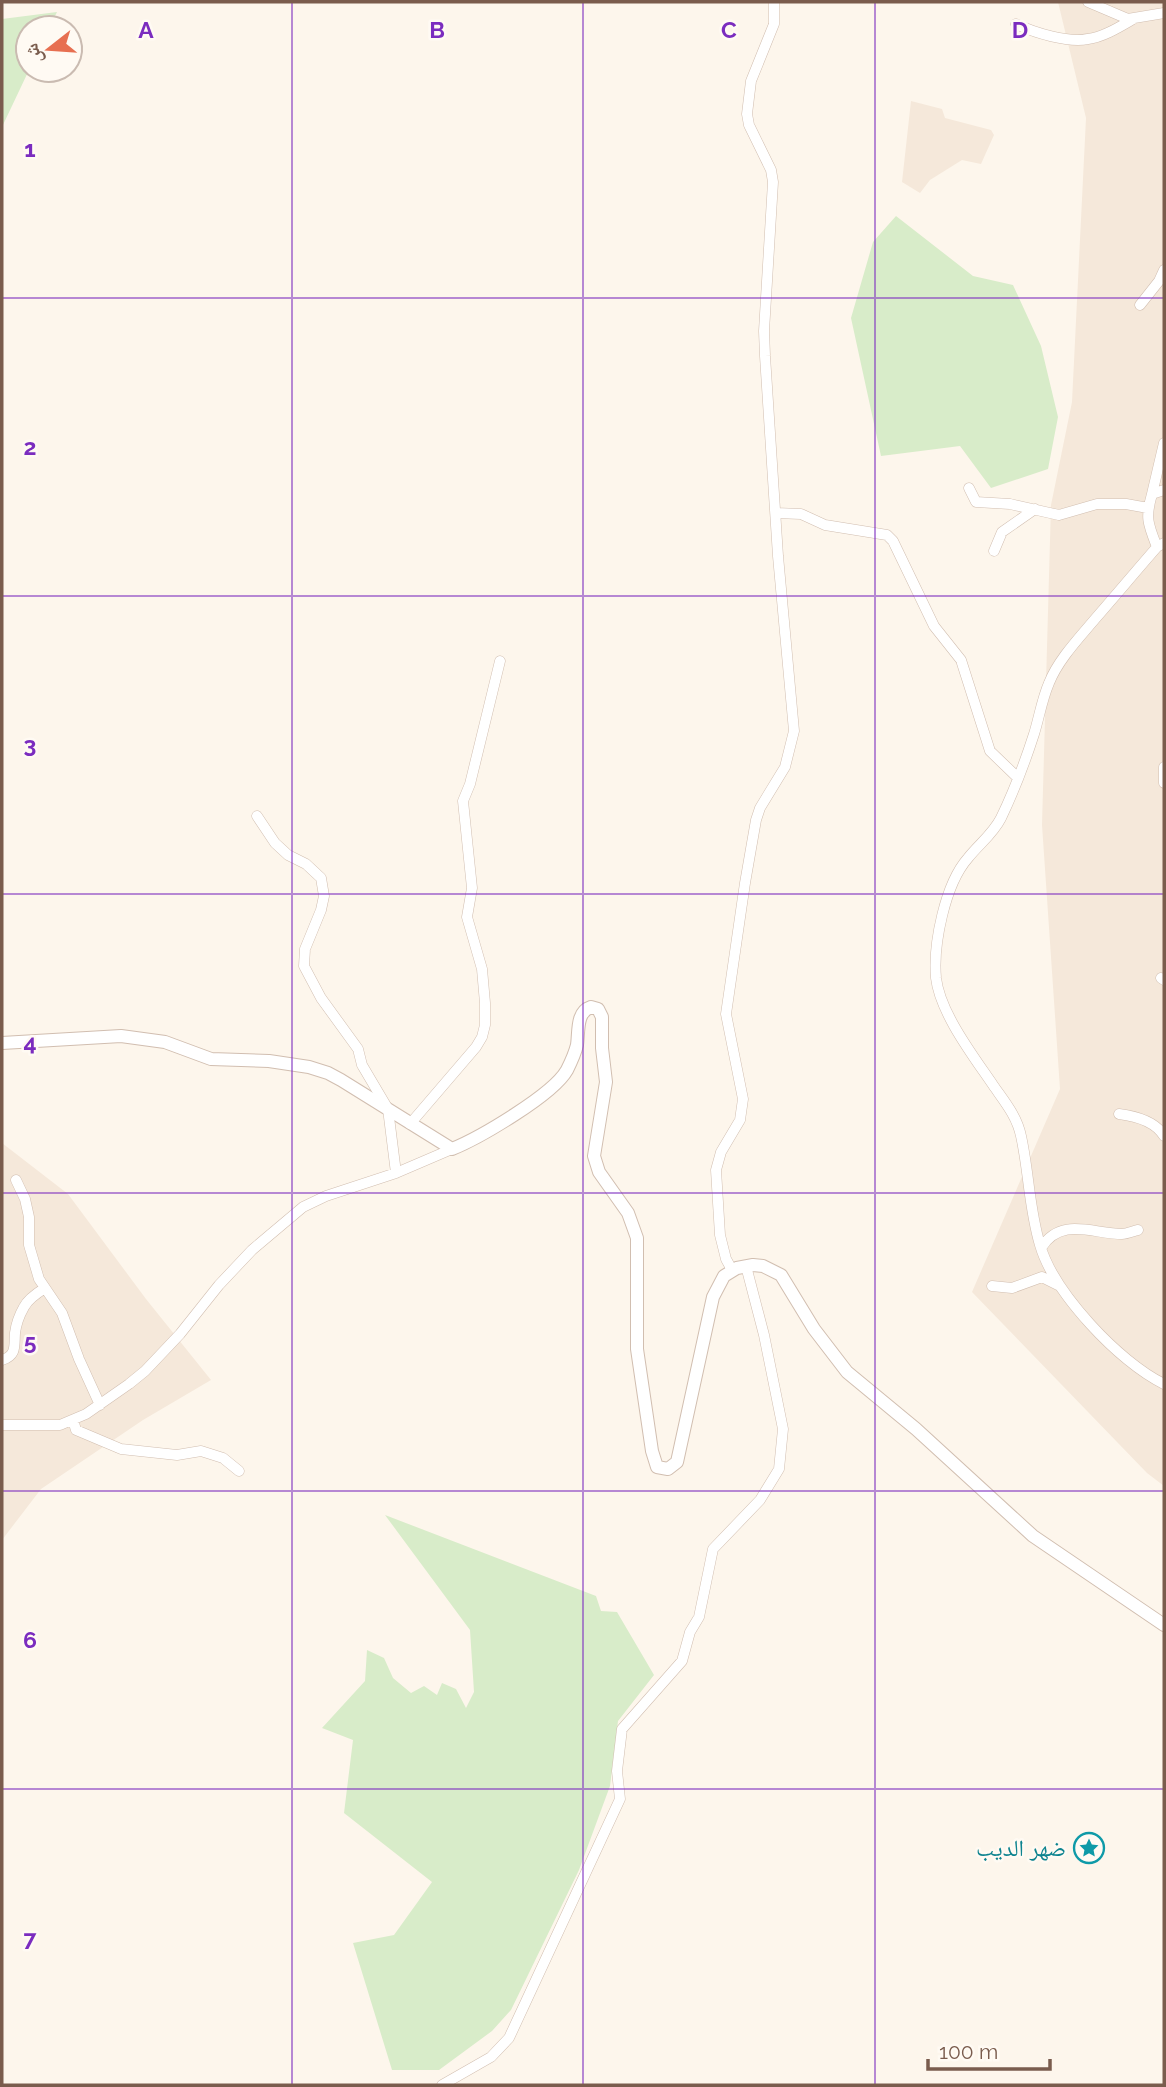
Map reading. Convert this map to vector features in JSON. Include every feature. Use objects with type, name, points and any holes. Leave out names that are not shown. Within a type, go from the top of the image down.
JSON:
[{"type":"street","points":[[732,1270],[726,1259],[720,1235],[716,1170],[721,1152],[740,1120],[743,1100],[726,1014],[757,820],[760,808],[785,767],[794,731],[764,331],[773,182],[771,170],[749,125],[747,114],[751,81],[774,24],[774,2]]},
{"type":"street","points":[[1088,2],[1121,17],[1135,18]]},
{"type":"street","points":[[1016,24],[1040,35],[1087,40],[1135,18],[1164,10]]},
{"type":"street","points":[[1140,305],[1160,281],[1164,270]]},
{"type":"street","points":[[1164,443],[1148,508],[1147,523],[1161,545],[1076,641],[1049,682],[1018,778],[993,832],[966,859],[955,877],[941,918],[936,978],[953,1021],[1018,1125],[1041,1248],[1059,1285],[1073,1305],[1114,1346],[1142,1370],[1164,1384]]},
{"type":"street","points":[[969,488],[976,502],[1064,515],[1097,503],[1148,508]]},
{"type":"street","points":[[1152,494],[1164,490]]},
{"type":"street","points":[[994,551],[1002,532],[1035,509]]},
{"type":"street","points":[[776,513],[801,514],[825,525],[887,535],[893,541],[934,626],[961,660],[990,751],[1018,778]]},
{"type":"street","points":[[410,1124],[476,1047],[485,1025],[482,969],[467,917],[472,888],[463,802],[470,784],[500,661]]},
{"type":"street","points":[[1164,767],[1164,783]]},
{"type":"street","points":[[257,816],[275,843],[321,878],[324,896],[305,949],[304,966],[321,998],[358,1049],[362,1065],[388,1109],[396,1173]]},
{"type":"street","points":[[2,1425],[50,1426],[73,1420],[100,1405],[145,1371],[252,1250],[303,1207],[452,1149],[492,1128],[558,1083],[571,1060],[584,1010],[591,1007],[598,1009],[602,1017],[606,1082],[594,1156],[599,1172],[628,1213],[637,1238],[636,1326],[639,1370],[654,1462],[662,1470],[677,1462],[713,1297],[724,1276],[732,1270],[746,1266],[764,1266],[781,1275],[814,1329],[847,1372],[916,1429],[1033,1536],[1164,1625]]},
{"type":"street","points":[[2,1043],[121,1035],[165,1042],[211,1059],[298,1065],[328,1073],[452,1149]]},
{"type":"street","points":[[1119,1114],[1130,1115],[1153,1124],[1164,1136]]},
{"type":"street","points":[[16,1181],[25,1199],[29,1217],[29,1245],[44,1288],[62,1313],[100,1405]]},
{"type":"street","points":[[1041,1248],[1047,1238],[1059,1232],[1095,1229],[1122,1234],[1138,1230]]},
{"type":"street","points":[[442,2085],[491,2057],[509,2038],[620,1799],[617,1771],[622,1729],[682,1661],[690,1632],[699,1617],[713,1549],[760,1500],[779,1469],[783,1429],[764,1335],[746,1266]]},
{"type":"street","points":[[992,1286],[1012,1288],[1042,1276],[1059,1285]]},
{"type":"street","points":[[2,1360],[12,1354],[16,1344],[17,1325],[25,1305],[44,1288]]},
{"type":"street","points":[[73,1420],[76,1430],[121,1449],[177,1455],[201,1451],[223,1458],[239,1471]]},
{"type":"shaded area","points":[[1058,2],[1164,2],[1164,1486],[1147,1473],[972,1292],[1060,1089],[1042,825],[1051,505],[1072,402],[1086,118]]},
{"type":"shaded area","points":[[911,101],[942,109],[945,118],[991,130],[994,135],[981,164],[962,160],[930,180],[920,193],[902,182]]},
{"type":"shaded area","points":[[2,1143],[68,1194],[146,1299],[211,1380],[143,1420],[41,1489],[2,1540]]},
{"type":"green space","points":[[14,17],[14,84],[22,84],[2,127],[2,19]]},
{"type":"green space","points":[[896,216],[973,276],[1013,285],[1041,346],[1058,417],[1048,469],[991,488],[960,446],[881,456],[851,318],[873,242]]},
{"type":"green space","points":[[385,1515],[596,1596],[601,1611],[617,1612],[654,1675],[618,1721],[610,1786],[579,1870],[511,2010],[492,2031],[439,2070],[392,2070],[353,1943],[394,1935],[432,1882],[344,1813],[353,1740],[322,1728],[365,1681],[367,1650],[384,1658],[393,1678],[411,1693],[424,1686],[437,1695],[442,1683],[456,1689],[466,1708],[474,1692],[470,1630]]},
{"type":"place","name":"ضهر الديب","points":[[1089,1848]]}]
